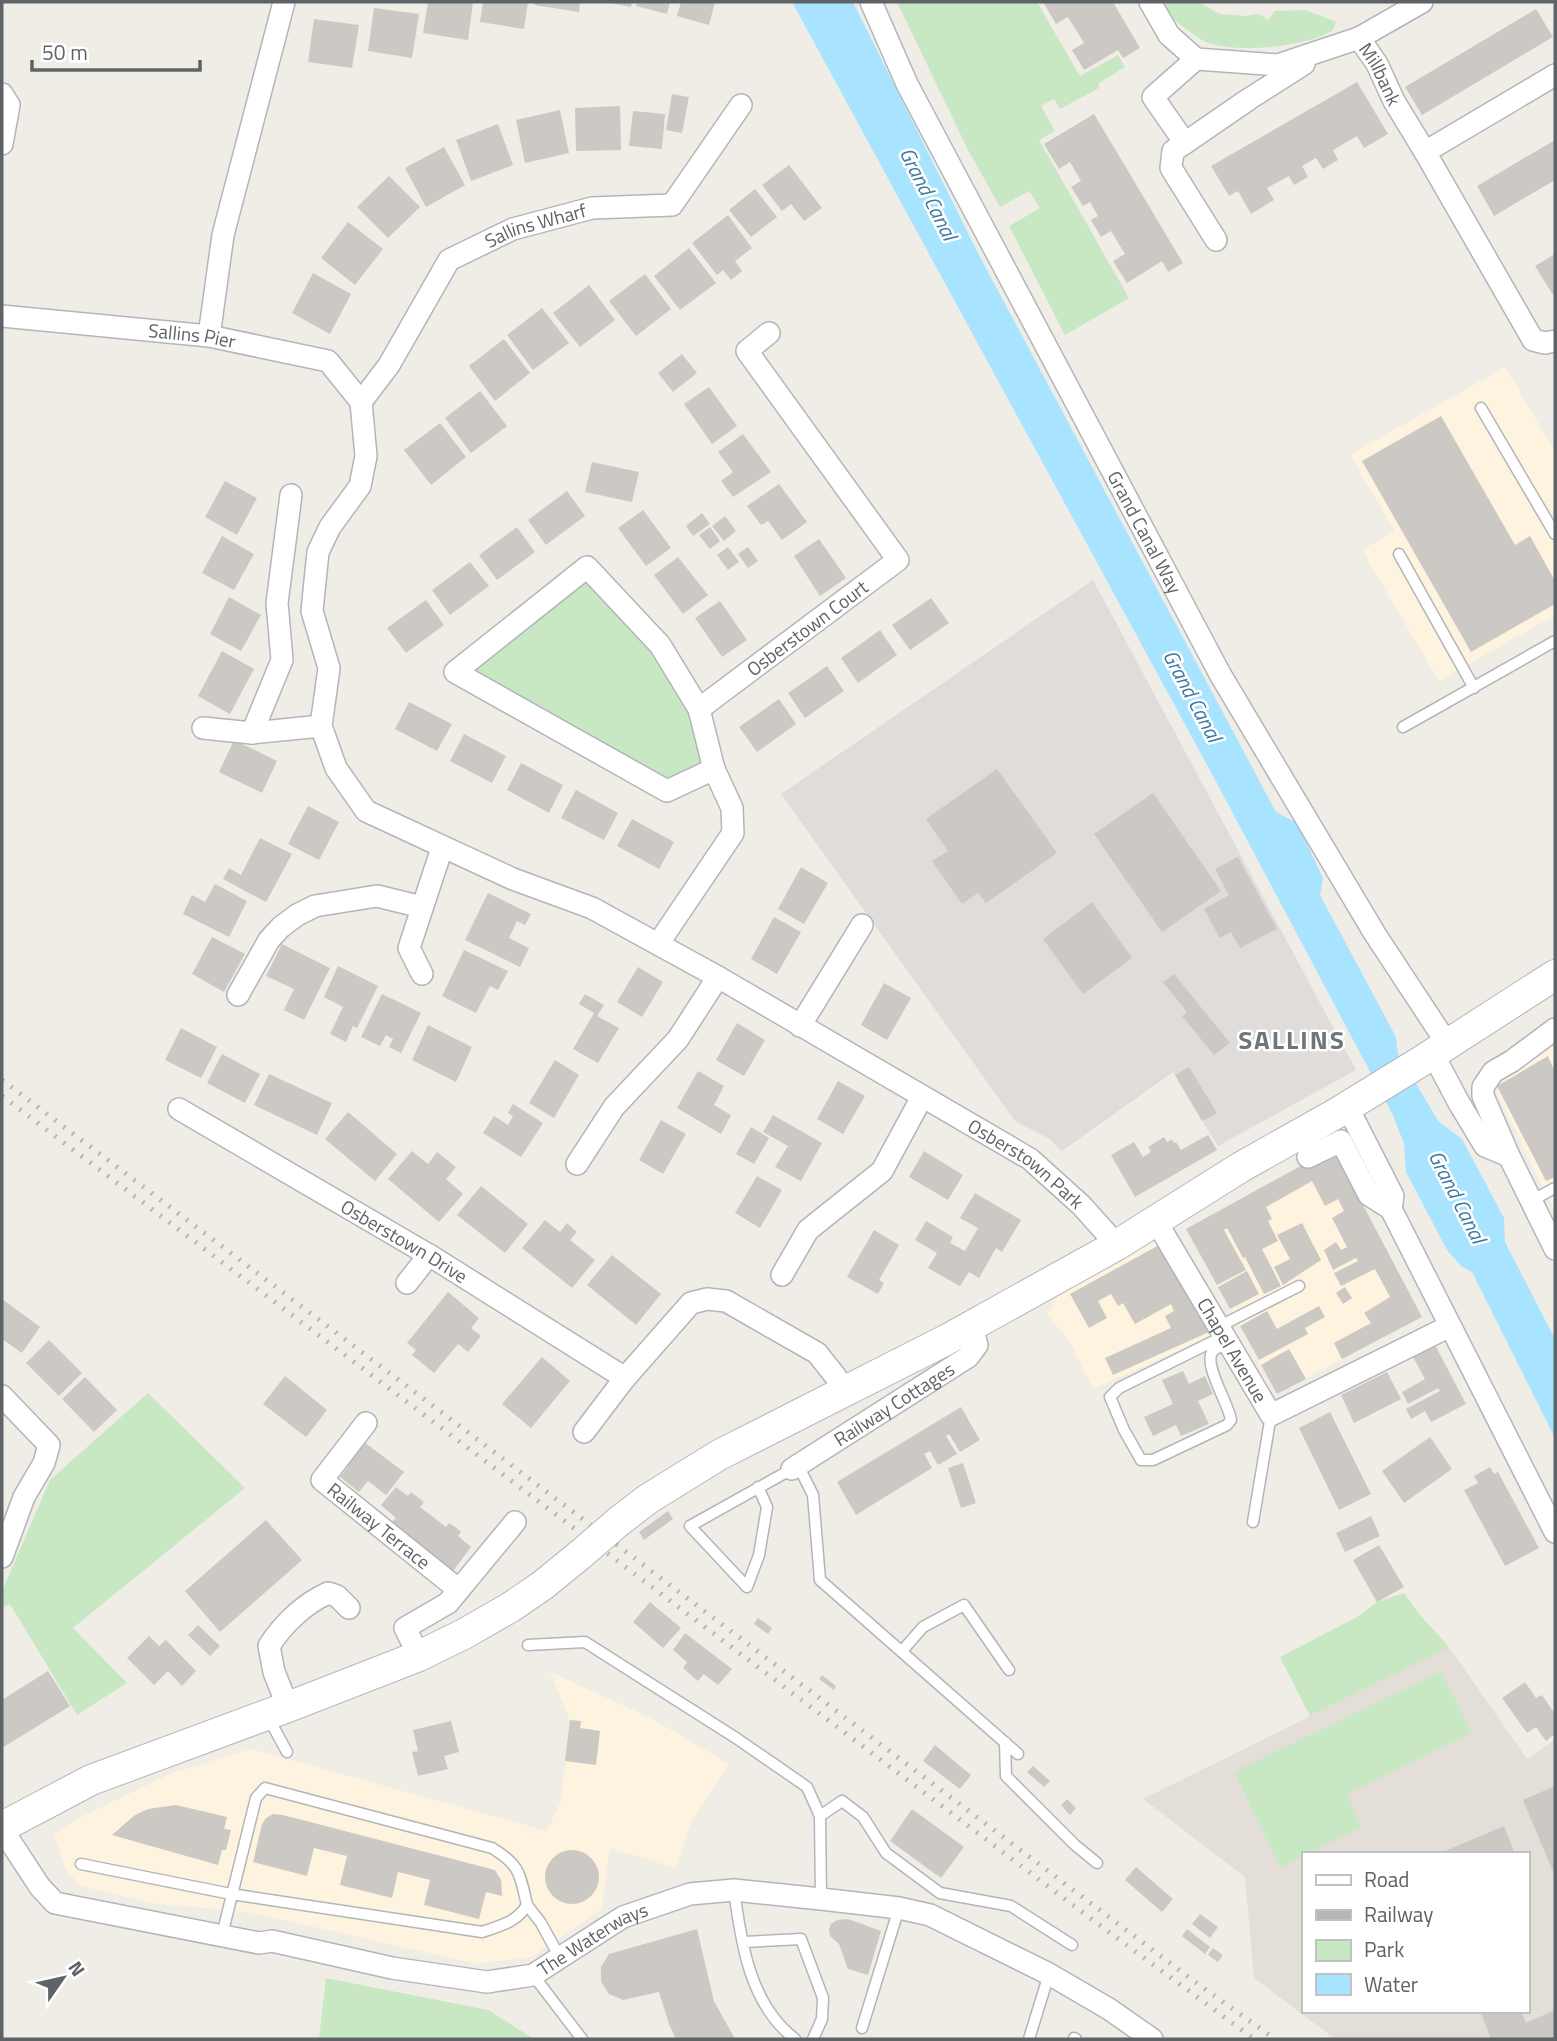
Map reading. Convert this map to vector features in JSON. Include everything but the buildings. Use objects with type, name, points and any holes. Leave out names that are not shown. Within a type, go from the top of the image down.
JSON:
[{"type":"street","points":[[209,336],[223,234],[284,2]]},
{"type":"street","name":"Grand Canal Way","points":[[871,2],[907,84],[1220,674],[1375,934],[1434,1054],[1485,1146],[1509,1156]]},
{"type":"street","points":[[1150,2],[1169,35],[1196,59],[1153,97],[1185,143]]},
{"type":"street","points":[[1359,38],[1422,2]]},
{"type":"street","name":"Millbank","points":[[1196,59],[1278,65],[1359,38],[1377,64],[1394,101],[1533,340],[1545,344],[1555,341]]},
{"type":"street","points":[[1216,240],[1171,169],[1173,151],[1328,50]]},
{"type":"street","points":[[1425,152],[1555,75]]},
{"type":"street","points":[[2,94],[9,105],[2,144]]},
{"type":"street","name":"Sallins Wharf","points":[[362,402],[388,365],[449,260],[513,229],[593,208],[672,205],[741,105]]},
{"type":"street","name":"Sallins Pier","points":[[2,316],[209,336],[328,361],[362,402]]},
{"type":"street","name":"Osberstown Court","points":[[699,709],[898,560],[747,351],[769,333]]},
{"type":"street","points":[[203,728],[253,733],[321,726],[329,668],[312,611],[318,552],[330,527],[360,486],[366,456],[362,402]]},
{"type":"street","points":[[253,733],[282,660],[277,603],[291,495]]},
{"type":"street","points":[[658,944],[733,833],[732,808],[714,769],[699,709],[660,645],[587,567],[455,671],[667,791],[714,769]]},
{"type":"street","name":"Osberstown Park","points":[[321,726],[336,768],[366,811],[513,879],[592,908],[718,977],[1030,1159],[1081,1205],[1117,1245]]},
{"type":"street","points":[[422,974],[409,948],[442,848]]},
{"type":"street","points":[[238,995],[269,940],[281,927],[315,906],[377,896],[422,907]]},
{"type":"street","points":[[800,1026],[862,925]]},
{"type":"street","points":[[2,1828],[91,1780],[419,1656],[464,1634],[543,1585],[648,1499],[719,1455],[969,1327],[1117,1245],[1241,1167],[1434,1054],[1555,975]]},
{"type":"street","points":[[577,1164],[614,1107],[678,1040],[718,977]]},
{"type":"street","points":[[1555,1029],[1493,1072],[1483,1087],[1483,1096],[1509,1156],[1555,1248]]},
{"type":"street","points":[[782,1275],[808,1230],[882,1171],[922,1097]]},
{"type":"street","points":[[1357,1100],[1393,1196],[1391,1209]]},
{"type":"street","name":"Osberstown Drive","points":[[179,1109],[429,1255],[625,1378]]},
{"type":"street","points":[[1308,1157],[1341,1141],[1369,1195],[1391,1209],[1555,1532]]},
{"type":"street","name":"Chapel Avenue","points":[[1156,1221],[1270,1415],[1450,1326]]},
{"type":"street","points":[[407,1283],[429,1255]]},
{"type":"street","points":[[584,1432],[625,1378],[691,1303],[707,1299],[726,1301],[817,1353],[844,1391]]},
{"type":"street","name":"Railway Cottages","points":[[795,1467],[968,1357],[976,1345],[969,1327]]},
{"type":"street","points":[[2,1396],[49,1445],[44,1463],[24,1497],[2,1557]]},
{"type":"street","name":"Railway Terrace","points":[[366,1423],[321,1480],[459,1590]]},
{"type":"street","points":[[419,1656],[405,1628],[448,1603],[515,1522]]},
{"type":"street","points":[[278,1711],[269,1646],[280,1628],[328,1593],[337,1596],[349,1608]]},
{"type":"street","name":"The Waterways","points":[[2,1828],[40,1887],[55,1903],[259,1943],[272,1941],[392,1968],[487,1982],[533,1975],[623,1917],[690,1894],[734,1890],[899,1908],[930,1915],[1049,1974],[1109,2009],[1152,2039]]},
{"type":"lane","points":[[1481,408],[1555,534]]},
{"type":"lane","points":[[1399,554],[1474,688]]},
{"type":"lane","points":[[1403,727],[1555,641]]},
{"type":"lane","points":[[1531,1201],[1555,1188]]},
{"type":"lane","points":[[1223,1335],[1210,1358],[1211,1370],[1231,1420],[1227,1425],[1153,1460],[1141,1460],[1110,1397],[1119,1388],[1223,1335],[1299,1286]]},
{"type":"lane","points":[[1253,1522],[1270,1415]]},
{"type":"lane","points":[[758,1487],[767,1507],[759,1555],[747,1587],[690,1526],[758,1487],[795,1467],[813,1495],[820,1580],[1018,1754]]},
{"type":"lane","points":[[902,1651],[923,1627],[964,1605],[1009,1670]]},
{"type":"lane","points":[[528,1644],[585,1642],[736,1738],[807,1787],[820,1816],[821,1899]]},
{"type":"lane","points":[[278,1711],[287,1752]]},
{"type":"lane","points":[[1005,1742],[1006,1776],[1097,1863]]},
{"type":"lane","points":[[222,1936],[256,1798],[265,1788],[492,1848],[511,1860],[521,1880],[527,1905],[541,1923],[560,1958]]},
{"type":"lane","points":[[820,1816],[842,1801],[863,1817],[886,1853],[940,1893],[1011,1906],[1072,1945]]},
{"type":"lane","points":[[81,1864],[231,1894],[482,1932],[521,1915],[527,1905]]},
{"type":"lane","points":[[734,1890],[751,1973],[765,2009],[795,2039]]},
{"type":"lane","points":[[862,2028],[899,1908]]},
{"type":"lane","points":[[744,1942],[801,1939],[822,1998],[822,2019],[813,2039]]},
{"type":"lane","points":[[1029,2039],[1049,1974]]},
{"type":"lane","points":[[533,1975],[582,2039]]},
{"type":"shaded area","points":[[1505,367],[1555,451],[1555,615],[1439,681],[1362,550],[1395,531],[1350,455]]},
{"type":"shaded area","points":[[1093,580],[1356,1070],[1218,1146],[1173,1072],[1062,1151],[1048,1138],[1015,1121],[781,794]]},
{"type":"shaded area","points":[[1555,1034],[1555,1212],[1492,1083]]},
{"type":"shaded area","points":[[1333,1148],[1422,1317],[1277,1394],[1186,1229]]},
{"type":"shaded area","points":[[1160,1239],[1213,1335],[1093,1389],[1069,1340],[1047,1314],[1061,1292]]},
{"type":"shaded area","points":[[1449,1647],[1527,1759],[1555,1740],[1555,2039],[1335,2039],[1254,1978],[1245,1877],[1143,1799]]},
{"type":"shaded area","points":[[550,1672],[649,1717],[729,1764],[690,1825],[676,1868],[610,1848],[602,1909],[531,1957],[477,1964],[249,1912],[152,1903],[80,1886],[66,1869],[54,1835],[83,1816],[172,1773],[251,1749],[547,1831],[561,1801],[570,1720]]},
{"type":"green space","points":[[897,2],[1037,2],[1080,76],[1118,55],[1125,67],[1099,83],[1099,88],[1060,109],[1054,99],[1041,106],[1055,131],[1039,140],[1129,298],[1065,335],[1009,226],[1040,208],[1029,191],[1000,207],[967,148]]},
{"type":"green space","points":[[1166,2],[1198,2],[1220,14],[1259,14],[1268,20],[1275,11],[1306,10],[1336,22],[1333,30],[1307,41],[1271,47],[1235,48],[1206,42],[1197,36],[1173,18]]},
{"type":"green space","points":[[589,572],[693,704],[709,773],[662,789],[461,671]]},
{"type":"green space","points":[[148,1393],[245,1488],[73,1628],[127,1683],[77,1715],[10,1604],[2,1608],[2,1591],[50,1480]]},
{"type":"green space","points":[[1404,1593],[1449,1647],[1310,1716],[1280,1657],[1357,1617],[1377,1602]]},
{"type":"green space","points":[[1441,1671],[1472,1733],[1347,1794],[1362,1827],[1311,1852],[1302,1852],[1302,1856],[1280,1867],[1234,1772]]},
{"type":"green space","points":[[326,1978],[488,2010],[534,2039],[319,2039]]},
{"type":"water","name":"Grand Canal","points":[[792,2],[853,2],[979,255],[1276,812],[1297,823],[1323,878],[1320,895],[1396,1037],[1398,1054],[1439,1122],[1462,1139],[1504,1218],[1505,1242],[1555,1339],[1555,1438],[1472,1272],[1461,1266],[1447,1250],[1406,1172],[1404,1144],[1393,1115],[1212,774]]},
{"type":"railway","points":[[2,1080],[1191,1979],[1275,2039]]},
{"type":"railway","points":[[2,1096],[1254,2039]]},
{"type":"district","name":"SALLINS","points":[[1292,1040]]}]
